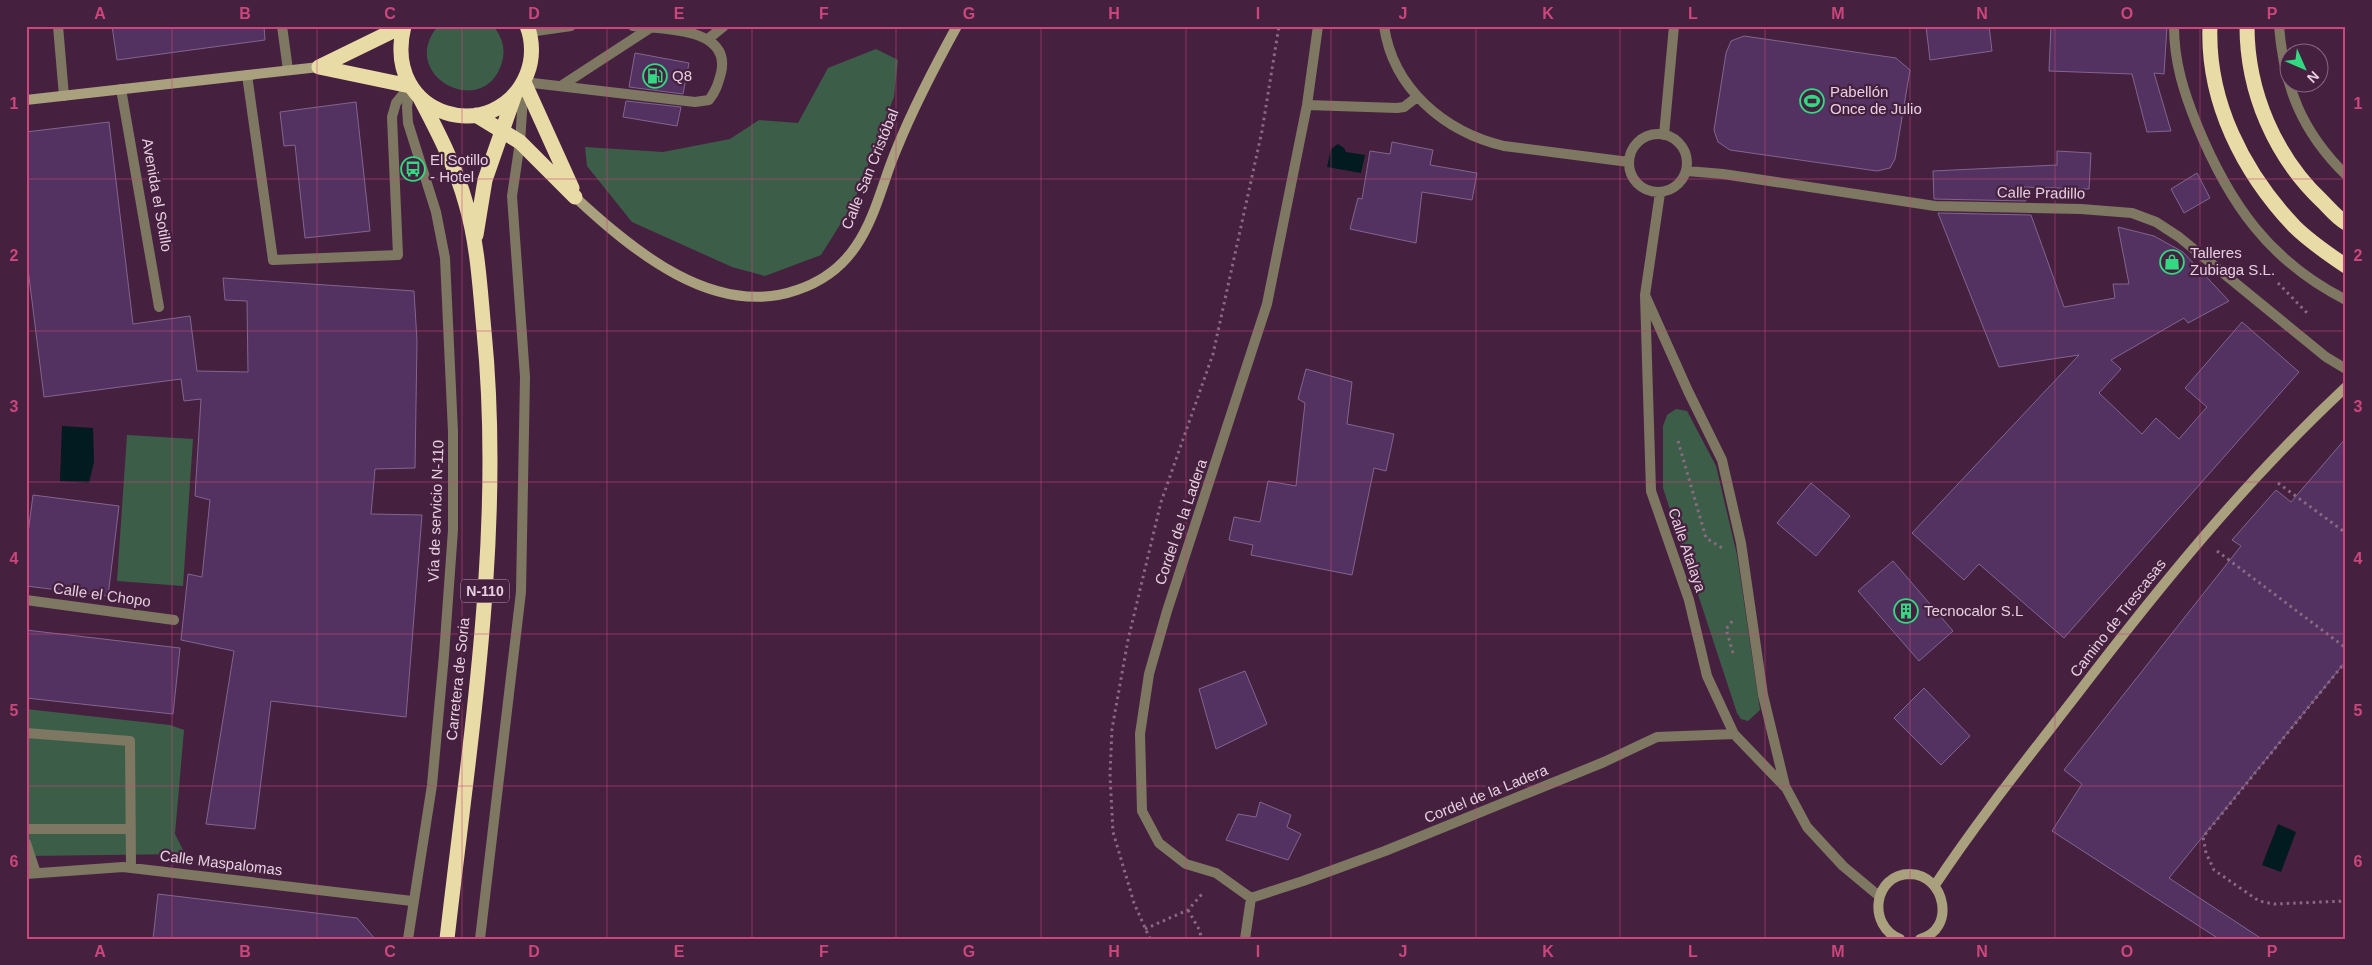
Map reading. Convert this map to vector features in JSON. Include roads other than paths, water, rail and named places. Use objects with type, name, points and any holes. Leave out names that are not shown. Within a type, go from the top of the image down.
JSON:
[{"type":"highway","points":[[320,67],[404,26]]},
{"type":"highway","name":"N-110","points":[[404,26],[400,43],[400,58],[415,92]]},
{"type":"highway","points":[[2210,26],[2216,90],[2226,121],[2240,152],[2295,226],[2346,266]]},
{"type":"highway","points":[[2247,26],[2247,54],[2260,108],[2287,162],[2315,194],[2346,223]]},
{"type":"highway","name":"N-110","points":[[519,88],[529,67],[532,49],[528,29]]},
{"type":"highway","points":[[320,67],[415,92],[432,107],[446,113],[461,116],[476,115],[490,111],[519,88]]},
{"type":"highway","name":"Carretera de Soria","points":[[475,242],[485,180],[519,88]]},
{"type":"highway","name":"Calle San Cristóbal","points":[[519,88],[576,197]]},
{"type":"highway","name":"Carretera de Soria","points":[[415,92],[441,138],[466,203],[475,242],[489,378],[491,489],[483,615],[447,939]]},
{"type":"highway","name":"Calle San Cristóbal","points":[[476,115],[520,142],[576,197]]},
{"type":"street","points":[[58,26],[64,96]]},
{"type":"street","points":[[282,26],[288,70]]},
{"type":"street","points":[[528,29],[571,26]]},
{"type":"street","points":[[480,939],[521,592],[525,377],[512,196],[520,142],[519,88],[561,86],[695,102],[709,100],[717,90],[724,62],[719,51],[708,39],[692,32],[633,26]]},
{"type":"street","points":[[708,39],[724,26]]},
{"type":"street","name":"Calle San Cristóbal","points":[[576,197],[633,247],[682,276],[707,287],[745,297],[760,298],[787,294],[814,284],[841,265],[857,245],[868,225],[896,150],[922,89],[957,26]]},
{"type":"street","name":"Cordel de la Ladera","points":[[1318,26],[1307,105],[1268,304],[1167,611],[1149,674],[1140,734],[1142,810],[1159,843],[1186,864],[1216,873],[1251,898],[1303,882],[1385,851],[1604,762],[1657,737],[1734,734]]},
{"type":"street","points":[[1384,26],[1397,66],[1417,97],[1442,121],[1484,142],[1512,148],[1629,162]]},
{"type":"street","points":[[1664,135],[1674,26]]},
{"type":"street","points":[[2174,26],[2174,43],[2182,88],[2207,150],[2233,200],[2284,258],[2312,281],[2346,300]]},
{"type":"street","points":[[2279,26],[2282,62],[2298,112],[2313,138],[2346,175]]},
{"type":"street","points":[[561,86],[650,28]]},
{"type":"street","points":[[26,100],[320,67]]},
{"type":"street","points":[[247,75],[273,260],[398,255],[392,117],[396,103],[415,92]]},
{"type":"street","name":"Avenida el Sotillo","points":[[121,89],[159,307]]},
{"type":"street","name":"Vía de servicio N-110","points":[[408,939],[412,901],[432,785],[444,655],[453,530],[454,432],[445,258],[436,212],[408,123],[407,107],[415,92]]},
{"type":"street","points":[[1307,105],[1397,108],[1404,106],[1417,97]]},
{"type":"street","points":[[1656,134],[1664,135],[1680,144],[1685,152],[1686,171],[1676,186],[1660,193],[1642,188],[1635,181],[1630,172],[1629,162],[1634,146],[1640,140],[1656,134]]},
{"type":"street","name":"Calle Pradillo","points":[[1686,171],[1723,174],[1935,206],[2081,209],[2132,213],[2156,222],[2180,237],[2326,357],[2346,369]]},
{"type":"street","name":"Calle Atalaya","points":[[1660,193],[1645,295],[1651,492],[1689,600],[1707,676],[1734,734],[1785,786]]},
{"type":"street","name":"Calle Atalaya","points":[[1645,295],[1688,391],[1722,460],[1741,543],[1763,695],[1785,786],[1807,827],[1843,866],[1879,896]]},
{"type":"street","name":"Camino de Trescasas","points":[[1935,885],[1957,852],[2080,690],[2202,536],[2293,437],[2346,387]]},
{"type":"street","name":"Calle el Chopo","points":[[26,600],[174,620]]},
{"type":"street","points":[[26,733],[130,741],[131,868]]},
{"type":"street","points":[[26,829],[131,829]]},
{"type":"street","points":[[26,843],[31,873]]},
{"type":"street","name":"Calle Maspalomas","points":[[31,873],[131,868],[412,901]]},
{"type":"street","points":[[1895,938],[1885,929],[1879,918],[1877,907],[1879,896],[1889,882],[1904,875],[1921,876],[1935,885],[1940,893],[1943,914],[1936,935],[1920,939]]},
{"type":"street","points":[[1245,939],[1251,898]]},
{"type":"place","name":"Q8","points":[[655,76]]},
{"type":"place","name":"Pabellón Once de Julio","points":[[1812,101]]},
{"type":"place","name":"El Sotillo - Hotel","points":[[413,169]]},
{"type":"place","name":"Talleres Zubiaga S.L.","points":[[2172,262]]},
{"type":"place","name":"Tecnocalor S.L","points":[[1906,611]]}]
